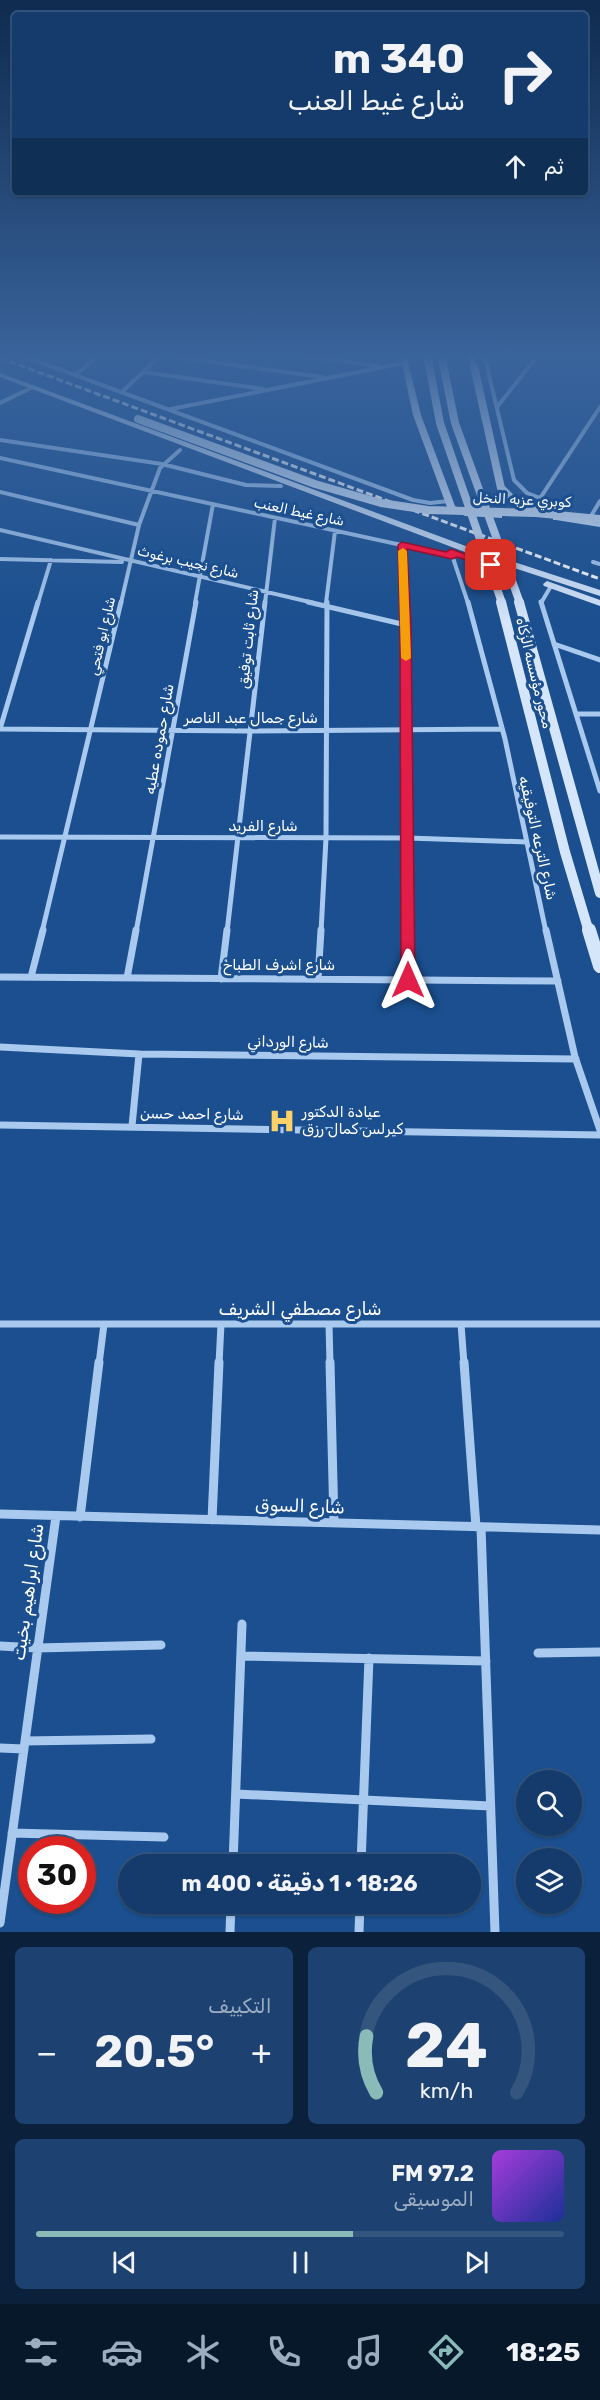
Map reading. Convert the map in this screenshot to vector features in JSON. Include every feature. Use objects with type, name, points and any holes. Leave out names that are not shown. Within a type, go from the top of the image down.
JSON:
[{"type":"main road","points":[[165,444],[281,486],[452,554],[600,603]]},
{"type":"main road","points":[[185,444],[468,550],[600,593]]},
{"type":"main road","name":"كوبري عزبه النخل","points":[[207,444],[370,501],[428,510],[550,514],[600,519]]},
{"type":"main road","points":[[428,444],[449,501],[456,511],[476,515],[528,516],[600,525]]},
{"type":"main road","name":"محور مؤسسه الزكاه","points":[[447,444],[504,610],[566,852],[600,966]]},
{"type":"main road","name":"محور مؤسسه الزكاه","points":[[463,444],[522,610],[600,893]]},
{"type":"main road","points":[[491,444],[501,488],[518,503],[550,514]]},
{"type":"street","points":[[28,444],[162,464],[246,485],[281,486]]},
{"type":"street","points":[[262,444],[413,500],[430,503],[449,501]]},
{"type":"street","points":[[505,444],[514,480],[527,493],[540,498]]},
{"type":"street","points":[[528,516],[575,444]]},
{"type":"street","points":[[162,464],[180,450]]},
{"type":"street","name":"شارع غيط العنب","points":[[0,458],[335,531],[452,554]]},
{"type":"street","name":"شارع ابو فتحي","points":[[31,977],[92,730],[139,525],[162,464]]},
{"type":"street","points":[[0,492],[139,525]]},
{"type":"street","points":[[588,523],[600,501]]},
{"type":"street","name":"شارع حموده عطيه","points":[[127,978],[154,838],[198,576],[213,504]]},
{"type":"street","name":"شارع ثابت توفيق","points":[[221,979],[274,518]]},
{"type":"street","name":"شارع نجيب برغوث","points":[[0,530],[406,625]]},
{"type":"street","points":[[318,979],[326,838],[326,606],[335,531]]},
{"type":"street","points":[[402,545],[406,625],[408,980]]},
{"type":"street","name":"شارع الترعه التوفيقيه","points":[[452,554],[502,729],[576,1059],[600,1133]]},
{"type":"street","points":[[0,559],[132,561]]},
{"type":"street","points":[[0,729],[51,560]]},
{"type":"street","points":[[593,562],[600,564]]},
{"type":"street","points":[[551,586],[541,603],[600,791]]},
{"type":"street","points":[[554,644],[600,660]]},
{"type":"street","points":[[576,714],[600,714]]},
{"type":"street","name":"شارع جمال عبد الناصر","points":[[0,729],[250,731],[502,729]]},
{"type":"street","name":"شارع الفريد","points":[[0,837],[408,838],[527,842]]},
{"type":"street","name":"شارع اشرف الطباخ","points":[[0,977],[558,981]]},
{"type":"street","name":"شارع الورداني","points":[[0,1047],[139,1054],[576,1059]]},
{"type":"street","points":[[132,1126],[139,1054]]},
{"type":"street","name":"شارع احمد حسن","points":[[0,1125],[600,1133]]},
{"type":"street","name":"شارع مصطفي الشريف","points":[[0,1324],[600,1324]]},
{"type":"street","points":[[80,1517],[104,1324]]},
{"type":"street","points":[[212,1520],[221,1324]]},
{"type":"street","points":[[329,1324],[334,1524]]},
{"type":"street","points":[[461,1324],[479,1527],[495,1932]]},
{"type":"street","name":"شارع السوق","points":[[0,1514],[600,1530]]},
{"type":"street","name":"شارع ابراهيم بخيت","points":[[0,1923],[4,1858],[12,1833],[56,1516]]},
{"type":"street","points":[[233,1854],[242,1624]]},
{"type":"street","points":[[0,1646],[37,1648],[161,1645]]},
{"type":"street","points":[[538,1653],[600,1652]]},
{"type":"street","points":[[241,1656],[486,1660]]},
{"type":"street","points":[[361,1854],[369,1658]]},
{"type":"street","points":[[0,1748],[151,1739]]},
{"type":"street","points":[[236,1794],[490,1806]]},
{"type":"street","points":[[12,1833],[164,1837]]},
{"type":"street","points":[[230,1932],[231,1914]]},
{"type":"street","points":[[359,1932],[360,1914]]},
{"type":"railway","points":[[234,444],[600,579]]},
{"type":"slow traffic","points":[[403,551],[406,658]]},
{"type":"place","name":"عيادة الدكتور كيرلس كمال رزق","points":[[282,1121]]},
{"type":"route","points":[[408,980],[406,625],[402,545],[452,556],[451,552],[491,565]]}]
